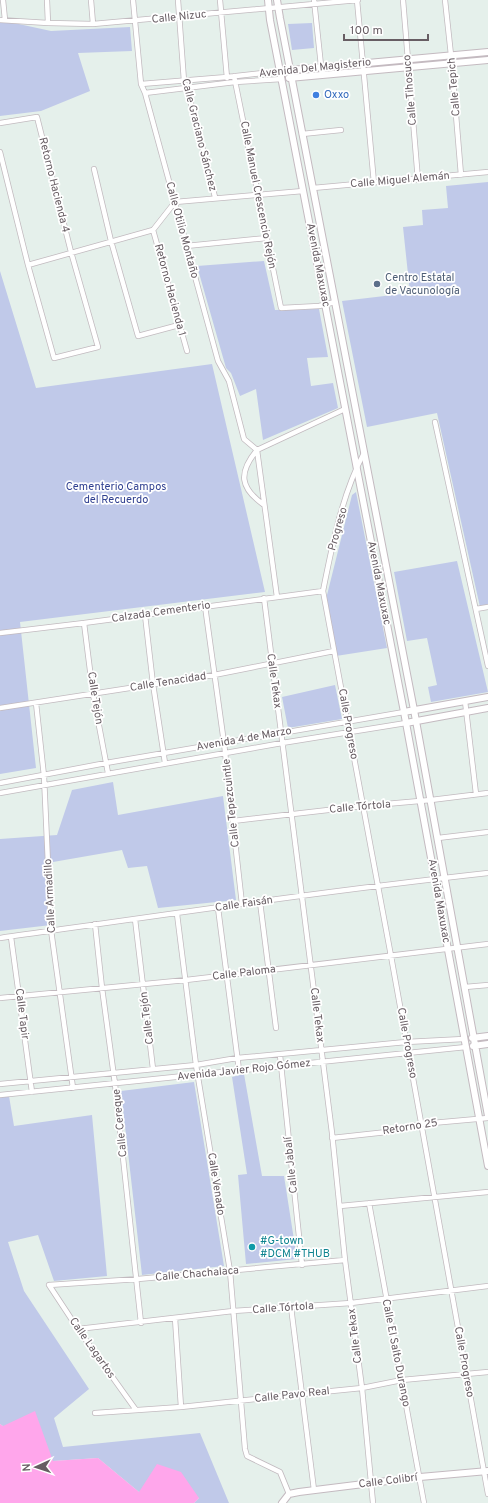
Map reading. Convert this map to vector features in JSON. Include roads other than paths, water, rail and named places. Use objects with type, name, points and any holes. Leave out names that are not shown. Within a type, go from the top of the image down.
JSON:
[{"type":"main road","name":"Avenida Maxuxac","points":[[268,0],[280,71],[404,712],[488,1166]]},
{"type":"main road","name":"Avenida Maxuxac","points":[[277,0],[417,721],[488,1117]]},
{"type":"main road","name":"Avenida Del Magisterio","points":[[280,71],[488,52]]},
{"type":"main road","name":"Avenida Del Magisterio","points":[[282,79],[488,60]]},
{"type":"main road","name":"Avenida 4 de Marzo","points":[[404,712],[488,697]]},
{"type":"main road","name":"Avenida 4 de Marzo","points":[[406,723],[488,708]]},
{"type":"main road","points":[[460,1015],[469,1012]]},
{"type":"main road","name":"Avenida Javier Rojo Gómez","points":[[464,1039],[488,1036]]},
{"type":"main road","name":"Avenida Javier Rojo Gómez","points":[[466,1046],[488,1044]]},
{"type":"main road","points":[[471,1076],[480,1074]]},
{"type":"main road","name":"Calle Colibrí","points":[[289,1494],[420,1477],[486,1471]]},
{"type":"main road","points":[[282,1503],[289,1494]]},
{"type":"street","points":[[2,20],[3,0]]},
{"type":"street","points":[[46,0],[48,23]]},
{"type":"street","points":[[91,0],[93,24]]},
{"type":"street","name":"Calle Otilio Montaño","points":[[133,0],[141,84],[145,93],[218,361],[229,381],[244,439],[257,450]]},
{"type":"street","name":"Calle Graciano Sánchez","points":[[178,0],[184,81],[215,197]]},
{"type":"street","points":[[220,0],[227,84]]},
{"type":"street","points":[[358,0],[374,183]]},
{"type":"street","name":"Calle Nizuc","points":[[2,20],[93,24],[269,9],[314,2],[358,0]]},
{"type":"street","name":"Calle Tihosuco","points":[[403,0],[418,180]]},
{"type":"street","name":"Calle Tepich","points":[[444,0],[452,64],[461,175]]},
{"type":"street","points":[[314,2],[322,75]]},
{"type":"street","name":"Avenida Del Magisterio","points":[[141,84],[280,71]]},
{"type":"street","name":"Calle Manuel Crescencio Rejón","points":[[234,76],[281,308],[325,305]]},
{"type":"street","name":"Avenida Del Magisterio","points":[[145,93],[235,82],[282,79]]},
{"type":"street","name":"Retorno Hacienda 4","points":[[0,122],[37,117],[71,252],[98,347],[54,358],[28,265]]},
{"type":"street","points":[[302,134],[341,130]]},
{"type":"street","points":[[0,152],[28,265],[153,230],[175,202],[215,197],[303,191]]},
{"type":"street","points":[[94,169],[111,241],[138,336],[179,325]]},
{"type":"street","name":"Calle Miguel Alemán","points":[[313,188],[418,180],[488,172]]},
{"type":"street","name":"Retorno Hacienda 1","points":[[153,230],[187,351]]},
{"type":"street","points":[[186,246],[267,238]]},
{"type":"street","points":[[325,305],[335,302]]},
{"type":"street","points":[[264,505],[254,498],[248,491],[245,481],[244,471],[250,459],[257,450],[346,409]]},
{"type":"street","points":[[435,422],[488,666]]},
{"type":"street","points":[[257,450],[277,597]]},
{"type":"street","name":"Progreso","points":[[323,591],[332,549],[357,467],[364,453]]},
{"type":"street","name":"Calzada Cementerio","points":[[0,633],[323,591]]},
{"type":"street","name":"Calle Progreso","points":[[323,591],[391,956],[466,1374],[486,1471],[488,1494]]},
{"type":"street","name":"Calle Tekax","points":[[264,598],[271,664],[323,1062],[362,1388],[374,1503]]},
{"type":"street","name":"Calle Tepezcuintle","points":[[205,606],[224,743],[242,904]]},
{"type":"street","points":[[476,609],[488,607]]},
{"type":"street","points":[[145,615],[153,684],[165,763]]},
{"type":"street","name":"Calle Tejón","points":[[84,623],[93,694],[108,773]]},
{"type":"street","name":"Calle Tenacidad","points":[[0,708],[214,675],[334,651]]},
{"type":"street","points":[[465,701],[476,794]]},
{"type":"street","name":"Calle Armadillo","points":[[36,703],[45,785],[51,930],[73,1088]]},
{"type":"street","name":"Avenida 4 de Marzo","points":[[0,783],[281,732],[404,712]]},
{"type":"street","name":"Avenida 4 de Marzo","points":[[0,793],[165,763],[406,723]]},
{"type":"street","name":"Calle Tórtola","points":[[233,821],[363,806],[420,802],[488,793]]},
{"type":"street","points":[[438,838],[488,832]]},
{"type":"street","name":"Calle Faisán","points":[[0,938],[302,896],[488,873]]},
{"type":"street","points":[[260,902],[276,1028]]},
{"type":"street","points":[[218,908],[228,974],[239,1070]]},
{"type":"street","name":"Calle Venado","points":[[177,914],[196,1065],[230,1271],[245,1449],[247,1456],[280,1472],[289,1494]]},
{"type":"street","name":"Calle Tejón","points":[[135,919],[153,1069]]},
{"type":"street","name":"Calle Cereque","points":[[95,924],[114,1073],[142,1323]]},
{"type":"street","name":"Calle Tapir","points":[[11,937],[32,1092]]},
{"type":"street","name":"Calle Paloma","points":[[0,998],[186,980],[448,950],[488,944]]},
{"type":"street","points":[[465,987],[488,985]]},
{"type":"street","name":"Avenida Javier Rojo Gómez","points":[[0,1084],[196,1065],[237,1058],[406,1042],[464,1039]]},
{"type":"street","name":"Avenida Javier Rojo Gómez","points":[[0,1095],[466,1046]]},
{"type":"street","name":"Calle Jabalí","points":[[280,1055],[302,1265]]},
{"type":"street","name":"Retorno 25","points":[[332,1138],[387,1132],[421,1124],[488,1117]]},
{"type":"street","points":[[340,1206],[488,1192]]},
{"type":"street","name":"Calle El Salto Durango","points":[[369,1204],[385,1298],[402,1380],[424,1503]]},
{"type":"street","name":"Calle Chachalaca","points":[[49,1285],[138,1280],[346,1260]]},
{"type":"street","name":"Calle Lagartos","points":[[49,1285],[78,1329],[136,1410]]},
{"type":"street","name":"Calle Tórtola","points":[[78,1329],[142,1323],[233,1311],[351,1303],[488,1286]]},
{"type":"street","points":[[291,1308],[314,1490]]},
{"type":"street","points":[[175,1318],[181,1407]]},
{"type":"street","name":"Calle Pavo Real","points":[[95,1413],[181,1407],[362,1388],[402,1380],[488,1372]]},
{"type":"place","name":"Oxxo","points":[[316,95]]},
{"type":"place","name":"Centro Estatal de Vacunología","points":[[377,284]]},
{"type":"place","name":"#G-town #DCM #THUB","points":[[252,1247]]},
{"type":"park label","name":"Cementerio Campos del Recuerdo","points":[[116,493]]}]
